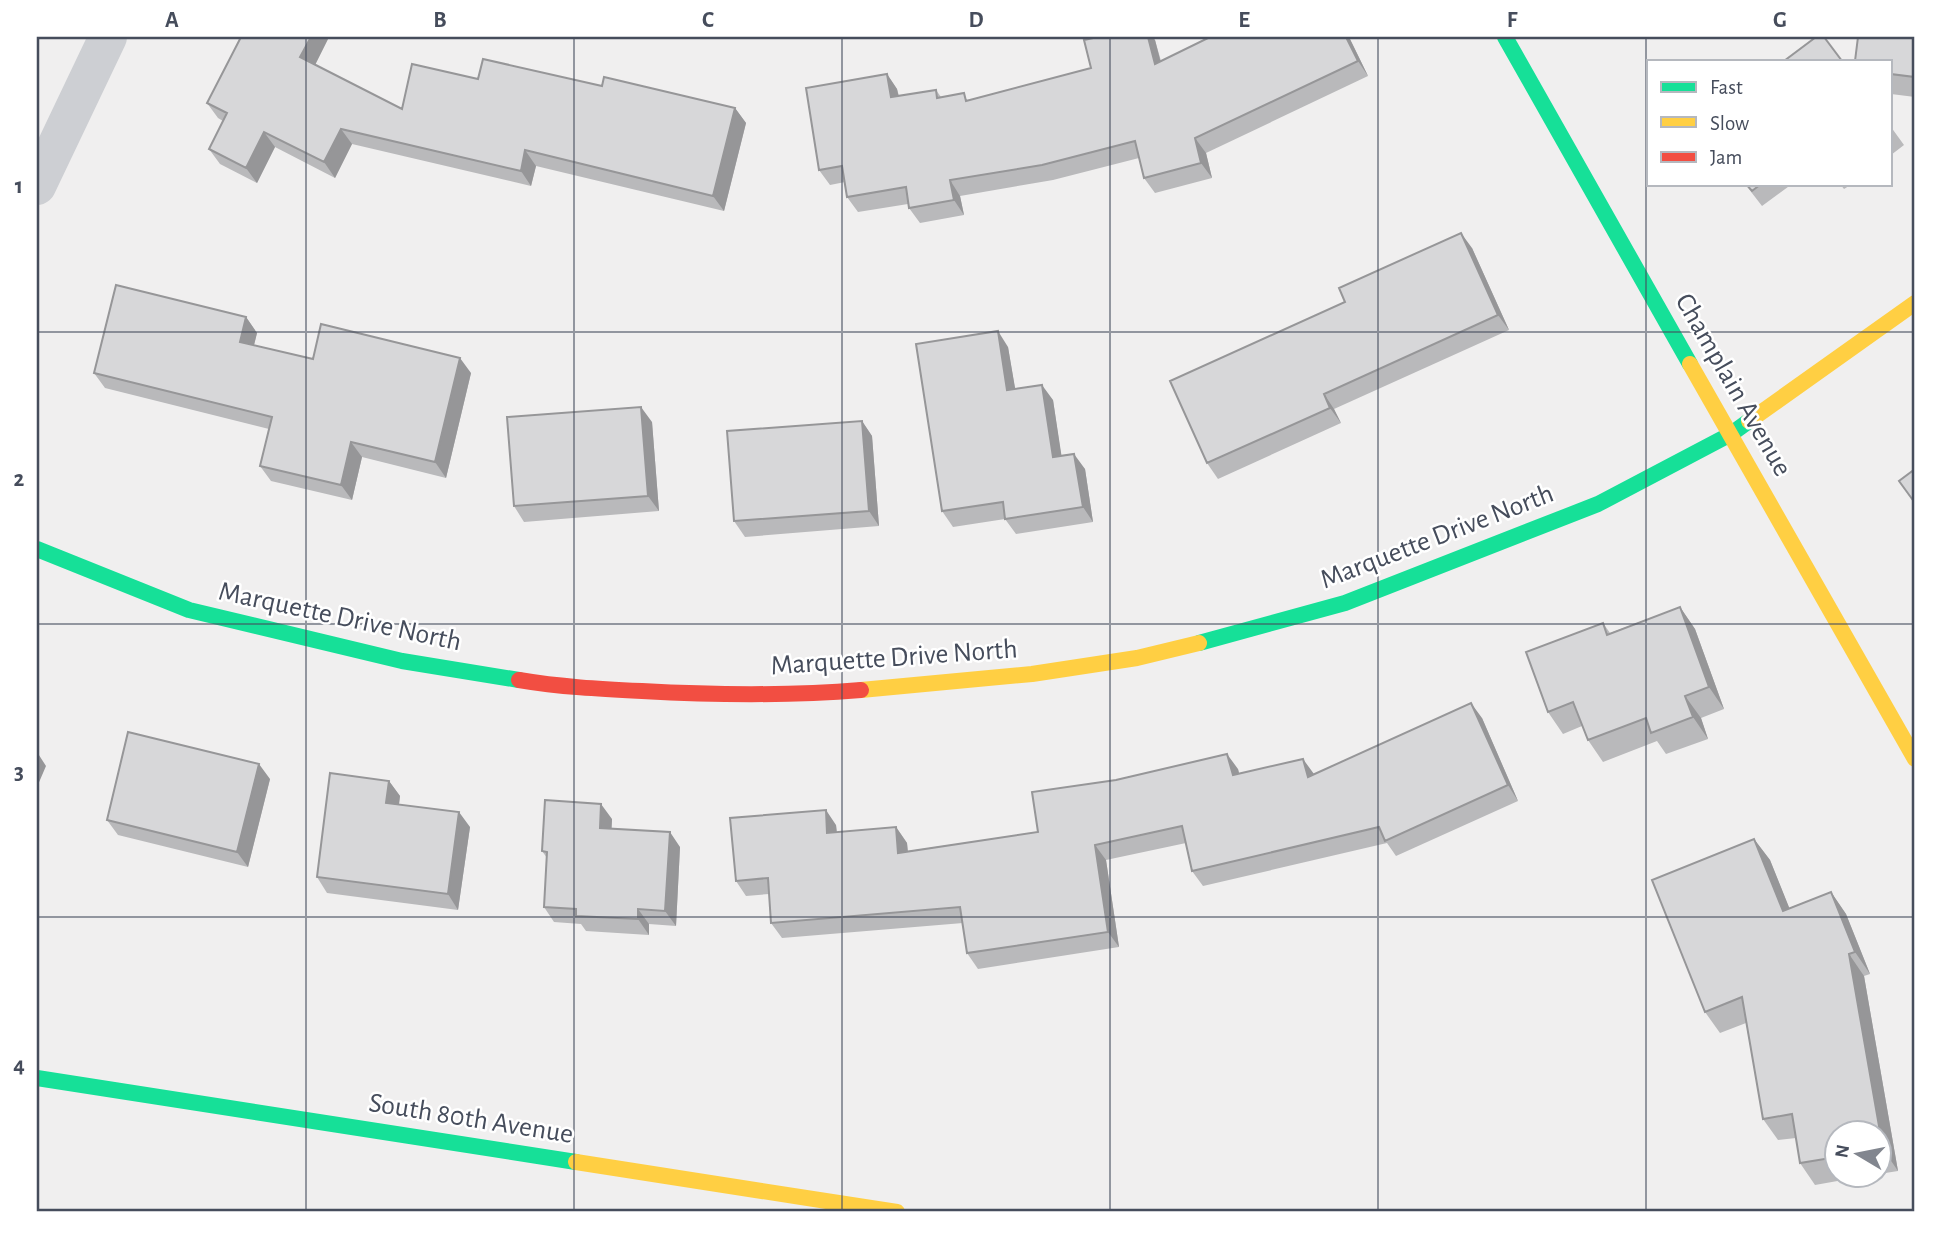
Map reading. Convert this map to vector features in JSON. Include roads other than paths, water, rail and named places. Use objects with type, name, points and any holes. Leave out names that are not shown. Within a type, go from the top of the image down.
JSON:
[{"type":"street","points":[[37,186],[108,37]]},
{"type":"street","name":"Champlain Avenue","points":[[1506,37],[1915,759]]},
{"type":"street","name":"Marquette Drive North","points":[[37,549],[189,610],[402,661],[560,687],[673,693],[800,695],[1031,674],[1137,658],[1345,603],[1598,504],[1731,434],[1915,303]]},
{"type":"street","name":"South 80th Avenue","points":[[37,1078],[897,1212]]}]
